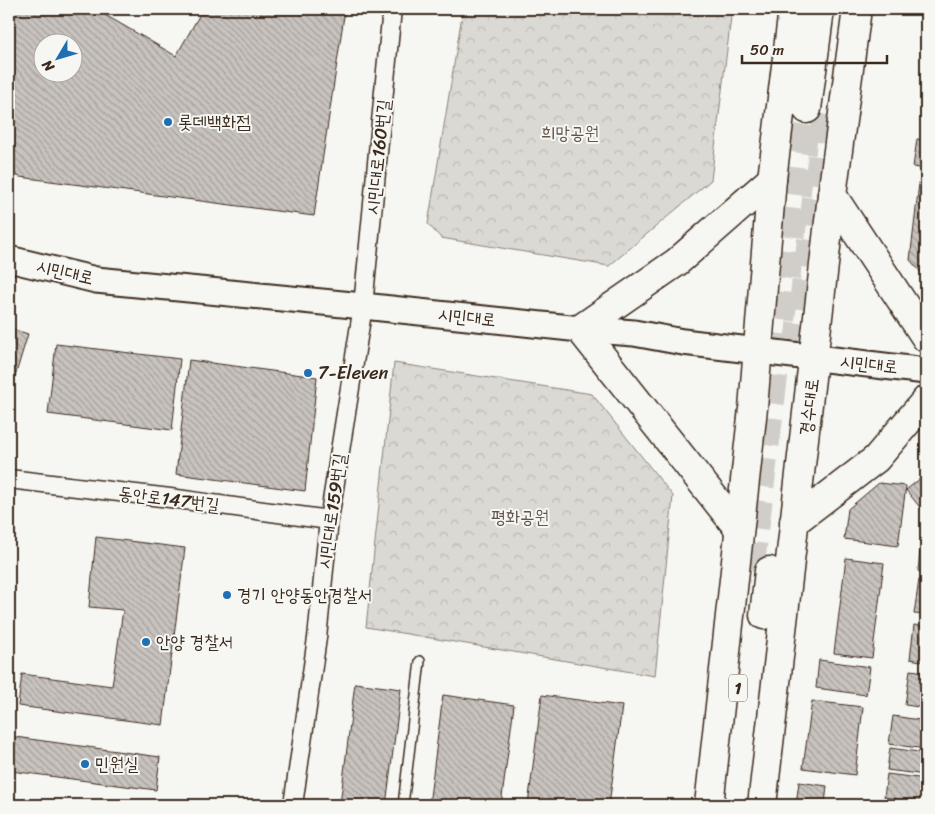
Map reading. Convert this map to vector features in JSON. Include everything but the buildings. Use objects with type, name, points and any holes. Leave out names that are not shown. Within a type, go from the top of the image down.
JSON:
[{"type":"main road","points":[[709,805],[758,351],[772,179],[793,9]]},
{"type":"main road","points":[[820,9],[817,111],[841,9]]},
{"type":"main road","name":"경수대로","points":[[762,805],[832,195],[856,9]]},
{"type":"main road","points":[[739,529],[580,329],[677,262],[772,179]]},
{"type":"main road","points":[[832,195],[926,338]]},
{"type":"main road","points":[[794,522],[876,459],[926,400]]},
{"type":"main road","name":"1","points":[[725,805],[760,570],[745,805]]},
{"type":"street","name":"시민대로160번길","points":[[363,306],[392,9]]},
{"type":"street","name":"시민대로","points":[[9,259],[96,280],[634,333],[683,342],[814,359],[926,370]]},
{"type":"street","name":"시민대로159번길","points":[[293,805],[317,638],[329,520],[363,306]]},
{"type":"street","name":"동안로147번길","points":[[9,479],[170,498],[329,520]]},
{"type":"lane","points":[[403,805],[420,661]]},
{"type":"green space","name":"희망공원","points":[[463,9],[732,9],[711,180],[609,266],[441,238],[428,224]]},
{"type":"green space","name":"평화공원","points":[[394,363],[592,394],[673,496],[655,676],[366,627]]},
{"type":"tunnel","points":[[750,570],[807,109]]},
{"type":"tunnel","points":[[797,351],[827,113]]},
{"type":"place","name":"롯데백화점","points":[[168,122]]},
{"type":"place","name":"7-Eleven","points":[[308,373]]},
{"type":"place","name":"경기 안양동안경찰서","points":[[227,595]]},
{"type":"place","name":"안양 경찰서","points":[[146,642]]},
{"type":"place","name":"민원실","points":[[85,764]]}]
